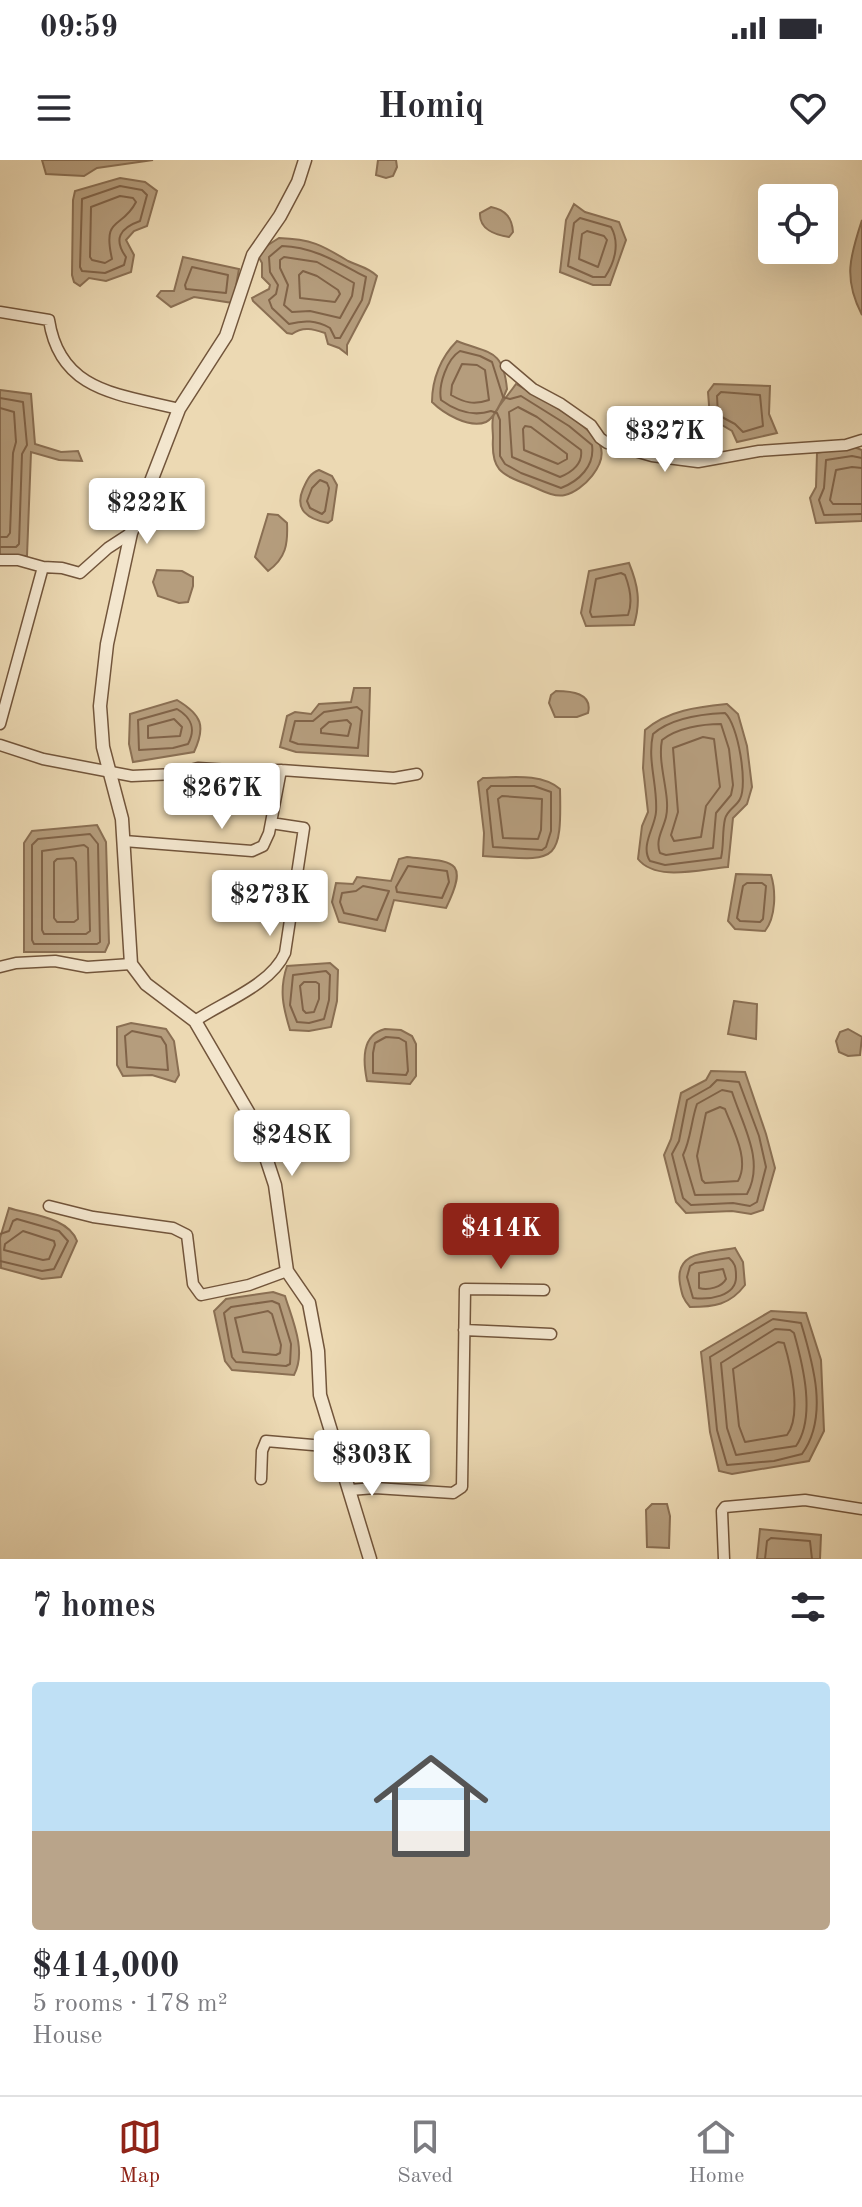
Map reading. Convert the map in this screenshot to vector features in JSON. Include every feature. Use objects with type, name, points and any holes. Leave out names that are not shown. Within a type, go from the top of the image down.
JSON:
[{"type":"street","points":[[305,160],[298,182],[280,216],[253,255],[226,336],[179,409],[131,533],[107,644],[100,706],[103,747],[122,819],[131,964],[146,984],[195,1021],[255,1124],[275,1185],[287,1271],[309,1303],[318,1351],[320,1395],[370,1559]]},
{"type":"street","points":[[0,312],[49,320],[52,340],[83,382],[179,409]]},
{"type":"street","points":[[506,366],[533,389],[591,425],[607,443],[652,456],[698,462],[759,451],[846,445],[862,440]]},
{"type":"street","points":[[0,560],[18,560],[80,573],[131,533]]},
{"type":"street","points":[[0,724],[43,567]]},
{"type":"street","points":[[0,745],[43,759],[132,776],[175,774],[198,768],[394,778],[417,774]]},
{"type":"street","points":[[124,841],[252,851],[263,846],[271,823],[281,770]]},
{"type":"street","points":[[195,1021],[265,978],[278,968],[285,953],[304,828],[271,823]]},
{"type":"street","points":[[0,967],[55,961],[87,967],[131,964]]},
{"type":"street","points":[[49,1206],[93,1217],[173,1228],[187,1235],[193,1284],[201,1295],[249,1285],[287,1271]]},
{"type":"street","points":[[350,1490],[375,1488],[453,1493],[462,1487],[465,1289],[544,1290]]},
{"type":"street","points":[[464,1330],[551,1334]]},
{"type":"street","points":[[261,1479],[262,1451],[266,1441],[336,1447]]},
{"type":"street","points":[[724,1559],[722,1511],[725,1507],[805,1500],[862,1509]]},
{"type":"water","points":[[42,160],[153,160],[97,168],[84,176],[46,174]]},
{"type":"water","points":[[378,160],[396,160],[393,176],[386,178],[376,175]]},
{"type":"water","points":[[120,178],[145,182],[157,191],[147,226],[134,231],[126,240],[134,255],[131,272],[106,281],[89,278],[80,286],[74,282],[72,275],[75,191]]},
{"type":"water","points":[[574,204],[585,212],[619,222],[626,240],[610,285],[593,285],[560,272],[566,220]]},
{"type":"water","points":[[491,207],[501,210],[510,219],[513,232],[509,237],[493,233],[482,223],[480,213]]},
{"type":"water","points":[[862,220],[862,315],[852,290],[850,268]]},
{"type":"water","points":[[279,238],[316,244],[377,276],[369,303],[347,345],[347,354],[328,344],[325,333],[308,329],[287,333],[253,301],[252,298],[269,289],[270,285],[262,277],[262,263],[258,256]]},
{"type":"water","points":[[183,257],[239,269],[233,303],[194,297],[171,307],[157,296],[161,291],[174,291]]},
{"type":"water","points":[[457,341],[492,354],[502,366],[507,389],[496,412],[486,422],[464,422],[432,402],[438,369]]},
{"type":"water","points":[[516,384],[575,420],[600,445],[602,452],[597,468],[586,482],[572,492],[561,496],[547,493],[511,478],[496,464],[493,417]]},
{"type":"water","points":[[714,384],[770,386],[769,414],[777,433],[737,442],[732,431],[710,418],[708,392]]},
{"type":"water","points":[[0,390],[31,394],[35,444],[61,452],[78,451],[82,461],[59,460],[31,452],[27,556],[0,555]]},
{"type":"water","points":[[854,447],[862,450],[862,521],[816,523],[810,498],[816,487],[817,453]]},
{"type":"water","points":[[319,470],[332,476],[337,485],[332,520],[328,523],[309,516],[300,503],[307,480]]},
{"type":"water","points":[[268,514],[278,515],[287,523],[287,531],[282,556],[268,571],[255,557]]},
{"type":"water","points":[[629,563],[638,594],[634,625],[586,626],[581,613],[589,571]]},
{"type":"water","points":[[157,570],[182,571],[193,577],[188,602],[179,603],[158,596],[153,582]]},
{"type":"water","points":[[354,688],[370,688],[368,756],[296,752],[280,747],[287,716],[295,712],[311,714],[319,704],[351,702]]},
{"type":"water","points":[[556,691],[580,694],[587,701],[588,713],[577,717],[555,717],[549,703]]},
{"type":"water","points":[[177,700],[197,716],[199,722],[200,735],[194,752],[133,762],[129,744],[130,714]]},
{"type":"water","points":[[727,704],[738,714],[747,746],[752,787],[747,804],[733,818],[728,867],[667,872],[646,866],[638,859],[642,826],[648,812],[643,768],[645,730],[673,714]]},
{"type":"water","points":[[483,778],[533,778],[560,789],[559,833],[556,846],[549,853],[526,858],[483,856],[484,833],[478,782]]},
{"type":"water","points":[[97,825],[106,842],[109,943],[105,952],[24,952],[24,843],[32,831]]},
{"type":"water","points":[[407,857],[452,865],[457,879],[446,908],[394,900],[385,931],[339,922],[332,902],[336,883],[353,884],[357,877],[391,881],[399,859]]},
{"type":"water","points":[[736,874],[771,875],[774,904],[765,931],[735,929],[728,921]]},
{"type":"water","points":[[330,963],[338,970],[337,1001],[331,1027],[290,1030],[283,998],[287,966]]},
{"type":"water","points":[[734,1001],[757,1004],[756,1039],[728,1034]]},
{"type":"water","points":[[131,1023],[166,1029],[174,1041],[179,1075],[175,1082],[152,1075],[123,1076],[117,1065],[117,1027]]},
{"type":"water","points":[[848,1029],[862,1037],[860,1055],[848,1056],[839,1052],[836,1041],[840,1032]]},
{"type":"water","points":[[401,1030],[412,1036],[416,1044],[416,1076],[410,1084],[367,1081],[365,1057],[368,1043],[377,1032]]},
{"type":"water","points":[[711,1071],[745,1072],[766,1134],[775,1168],[763,1210],[751,1214],[732,1211],[686,1213],[676,1202],[664,1155],[671,1139],[681,1093],[706,1080]]},
{"type":"water","points":[[9,1208],[48,1218],[72,1233],[77,1241],[61,1277],[42,1279],[1,1268],[0,1238]]},
{"type":"water","points":[[735,1248],[743,1262],[745,1285],[721,1304],[690,1307],[683,1297],[680,1284],[683,1264],[705,1252]]},
{"type":"water","points":[[273,1292],[285,1296],[297,1335],[299,1356],[294,1375],[232,1370],[225,1361],[214,1311],[226,1299]]},
{"type":"water","points":[[771,1311],[806,1313],[821,1360],[824,1431],[809,1461],[732,1474],[719,1471],[710,1432],[701,1352]]},
{"type":"water","points":[[652,1504],[667,1504],[670,1516],[669,1548],[647,1547],[646,1510]]},
{"type":"water","points":[[760,1529],[821,1535],[820,1559],[757,1559]]}]
